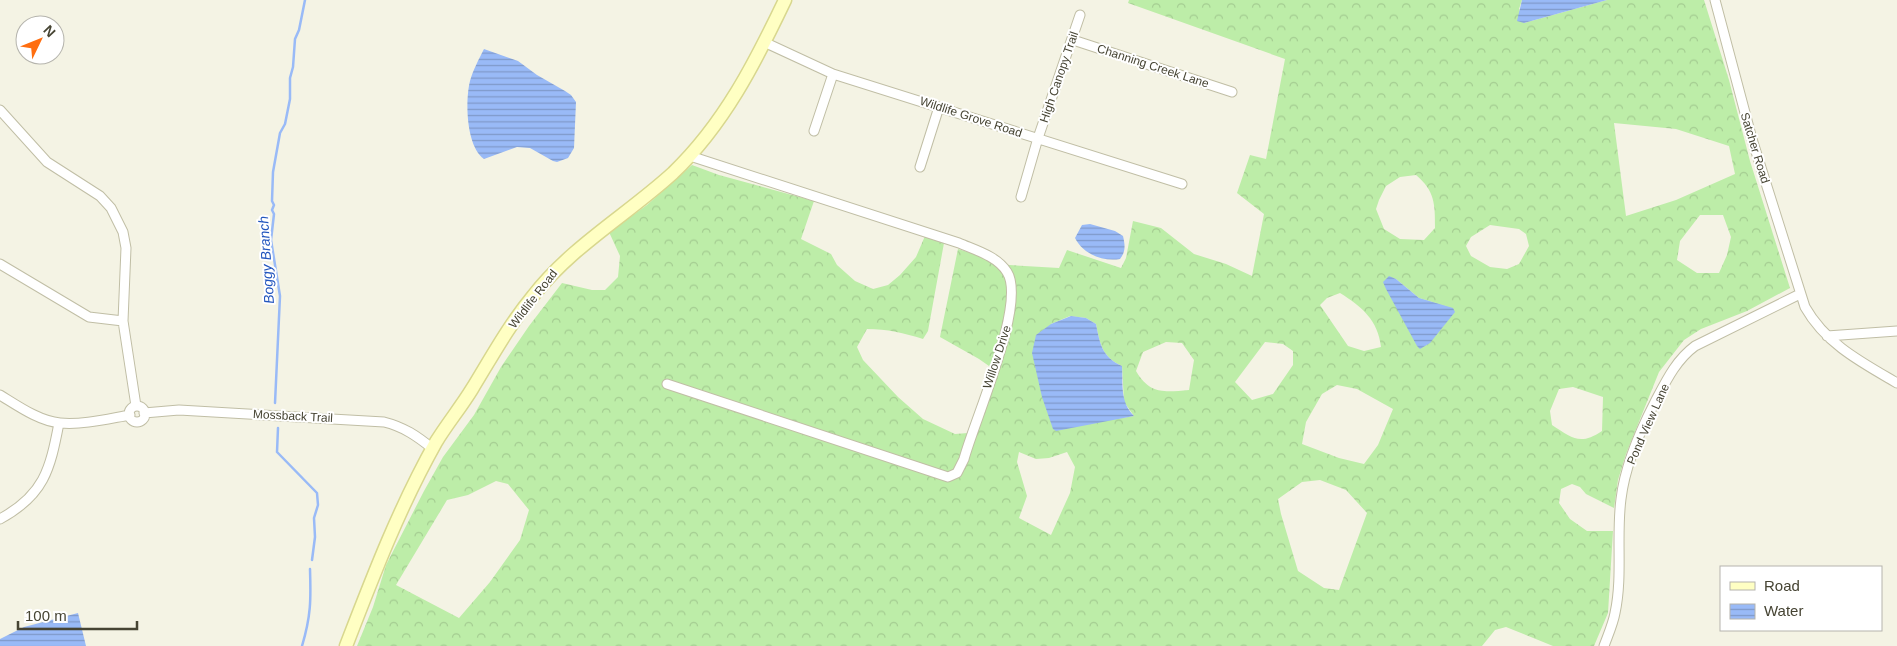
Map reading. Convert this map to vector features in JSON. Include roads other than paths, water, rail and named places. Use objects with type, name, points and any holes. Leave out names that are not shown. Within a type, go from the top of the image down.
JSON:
[{"type":"street","name":"Wildlife Road","points":[[346,646],[388,536],[433,449],[495,349],[532,296],[559,266],[596,234],[655,188],[690,156],[707,137],[731,103],[785,0]]},
{"type":"street","name":"Satcher Road","points":[[1715,0],[1752,139],[1800,294]]},
{"type":"street","name":"High Canopy Trail","points":[[1021,197],[1038,138],[1080,15]]},
{"type":"street","name":"Channing Creek Lane","points":[[1073,40],[1232,92]]},
{"type":"street","name":"Wildlife Grove Road","points":[[764,42],[833,74],[1182,184]]},
{"type":"street","points":[[814,131],[833,74]]},
{"type":"street","points":[[920,167],[940,107]]},
{"type":"street","points":[[0,110],[47,162],[100,196],[111,208],[118,220],[123,232],[126,248],[123,321],[136,406]]},
{"type":"street","name":"Willow Drive","points":[[667,384],[948,476],[957,473],[964,459],[1006,335],[1011,303],[1012,287],[1007,272],[996,260],[981,252],[930,233],[690,156]]},
{"type":"street","points":[[0,264],[89,317],[123,321]]},
{"type":"street","points":[[1800,294],[1811,318],[1827,336],[1847,354],[1897,383]]},
{"type":"street","name":"Pond View Lane","points":[[1604,646],[1615,613],[1617,597],[1619,513],[1624,481],[1640,435],[1664,384],[1682,357],[1695,346],[1800,294]]},
{"type":"street","points":[[1827,336],[1897,330]]},
{"type":"street","name":"Mossback Trail","points":[[0,396],[24,410],[59,423],[94,421],[130,415],[133,420],[140,421],[144,413],[179,410],[384,422],[398,425],[408,430],[433,449]]},
{"type":"street","points":[[136,406],[141,408],[144,413]]},
{"type":"street","points":[[130,415],[132,409],[136,406]]},
{"type":"street","points":[[0,519],[30,499],[40,484],[48,470],[54,451],[59,423]]},
{"type":"water","points":[[1522,0],[1607,0],[1524,23],[1517,21]]},
{"type":"water","points":[[484,49],[518,61],[537,75],[571,95],[576,102],[574,148],[568,158],[557,162],[530,148],[517,147],[484,159],[478,153],[470,134],[468,123],[468,90],[471,77]]},
{"type":"water","points":[[1090,224],[1115,231],[1123,236],[1124,248],[1120,259],[1114,260],[1094,256],[1079,244],[1075,238],[1082,225]]},
{"type":"water","points":[[1389,276],[1396,279],[1419,298],[1453,308],[1455,312],[1430,343],[1420,349],[1383,282]]},
{"type":"water","points":[[1071,316],[1086,318],[1096,324],[1099,338],[1106,354],[1122,366],[1124,399],[1134,416],[1056,431],[1053,429],[1042,397],[1032,353],[1036,335],[1051,324]]},
{"type":"water","points":[[78,613],[86,646],[0,646],[0,639],[24,627]]},
{"type":"waterway","name":"Boggy Branch","points":[[275,403],[280,296],[271,240],[274,214],[272,210],[274,205],[272,201],[273,172],[280,133],[285,124],[290,99],[290,78],[293,67],[295,39],[299,30],[305,0]]},
{"type":"waterway","name":"Boggy Branch","points":[[278,428],[277,452],[317,493],[318,505],[314,518],[315,537],[312,560]]},
{"type":"waterway","name":"Boggy Branch","points":[[302,646],[310,608],[310,569]]}]
